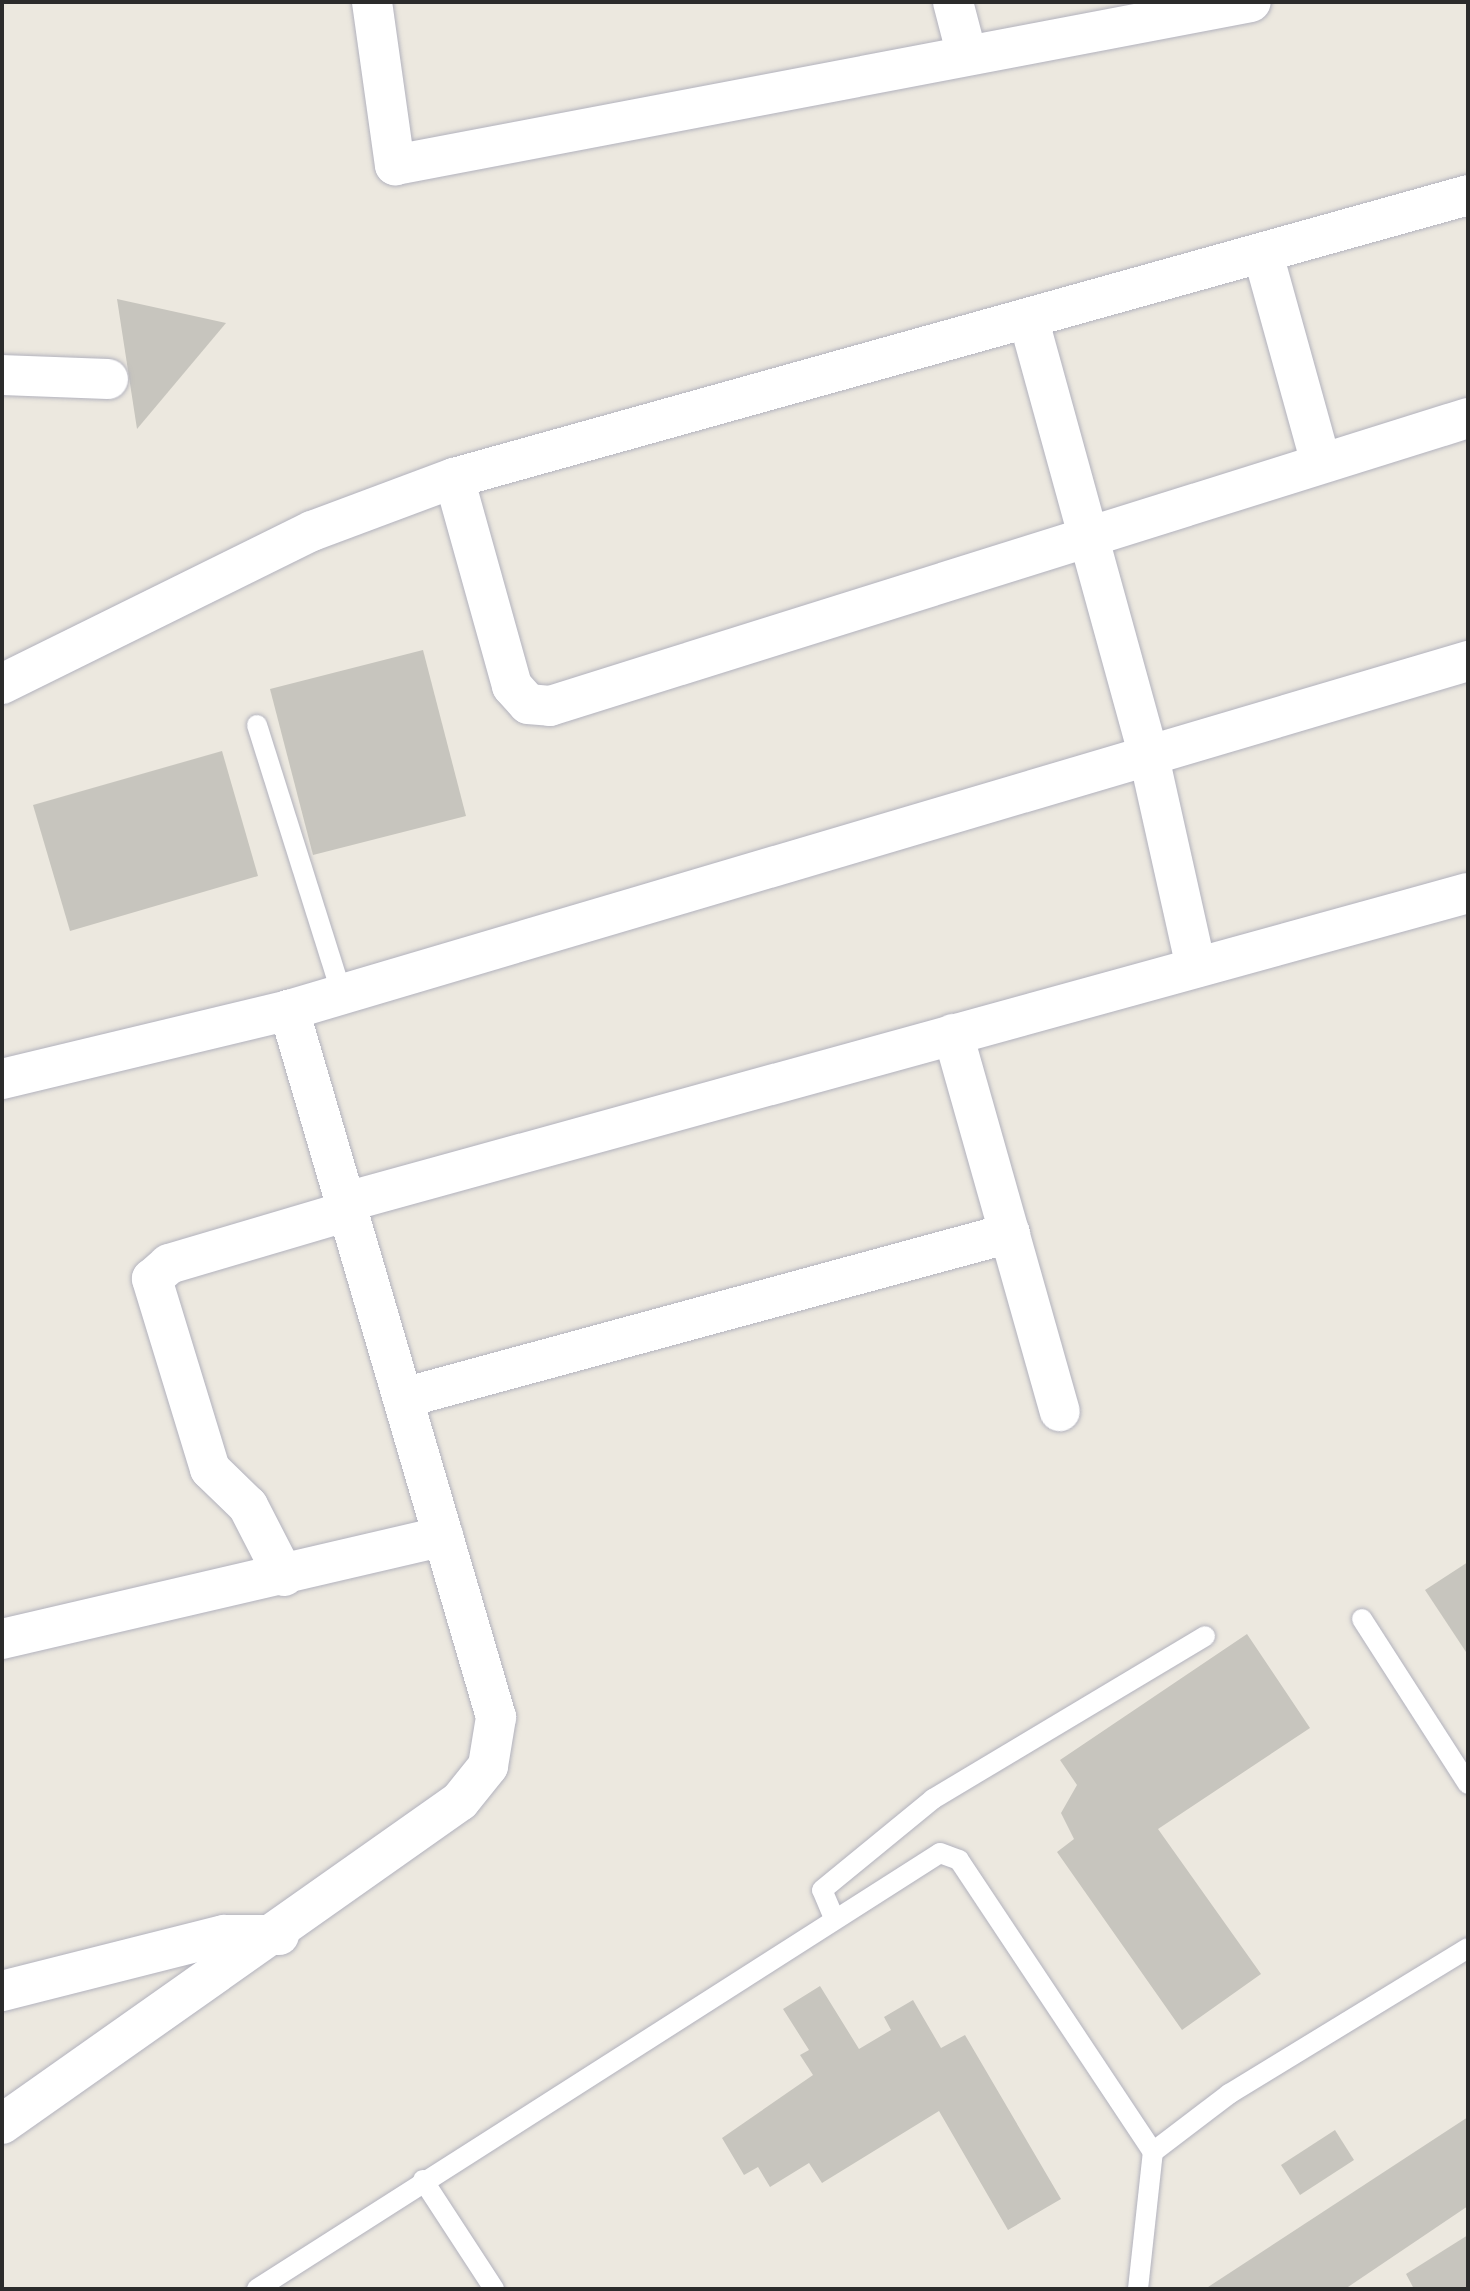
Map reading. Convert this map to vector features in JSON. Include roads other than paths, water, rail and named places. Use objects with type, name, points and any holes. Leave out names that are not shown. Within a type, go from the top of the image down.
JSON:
[{"type":"street","points":[[372,2],[395,165],[966,52],[1251,2]]},
{"type":"street","points":[[953,2],[966,52]]},
{"type":"street","points":[[2,684],[312,531],[454,478],[1029,321],[1468,195]]},
{"type":"street","points":[[1263,254],[1321,463]]},
{"type":"street","points":[[1029,321],[1149,757],[1196,967]]},
{"type":"street","points":[[2,375],[108,379]]},
{"type":"street","points":[[454,478],[512,686],[528,704],[550,706],[1468,418]]},
{"type":"street","points":[[2,1079],[342,995],[1468,661]]},
{"type":"street","points":[[284,1576],[248,1506],[210,1469],[152,1279],[169,1264],[347,1206],[953,1034],[1468,893]]},
{"type":"street","points":[[2,2124],[279,1935],[460,1801],[488,1766],[496,1717],[289,1010]]},
{"type":"street","points":[[953,1034],[1060,1411]]},
{"type":"street","points":[[403,1398],[1010,1233]]},
{"type":"street","points":[[2,1639],[284,1576],[443,1536]]},
{"type":"street","points":[[2,1991],[224,1935],[279,1935]]},
{"type":"lane","points":[[257,725],[342,995]]},
{"type":"lane","points":[[1362,1619],[1468,1784]]},
{"type":"lane","points":[[834,1918],[822,1890],[896,1827],[1205,1636]]},
{"type":"lane","points":[[257,2289],[423,2180],[940,1853],[959,1860],[1153,2152],[1138,2289]]},
{"type":"lane","points":[[1153,2152],[1229,2094],[1468,1948]]},
{"type":"lane","points":[[423,2180],[494,2289]]}]
